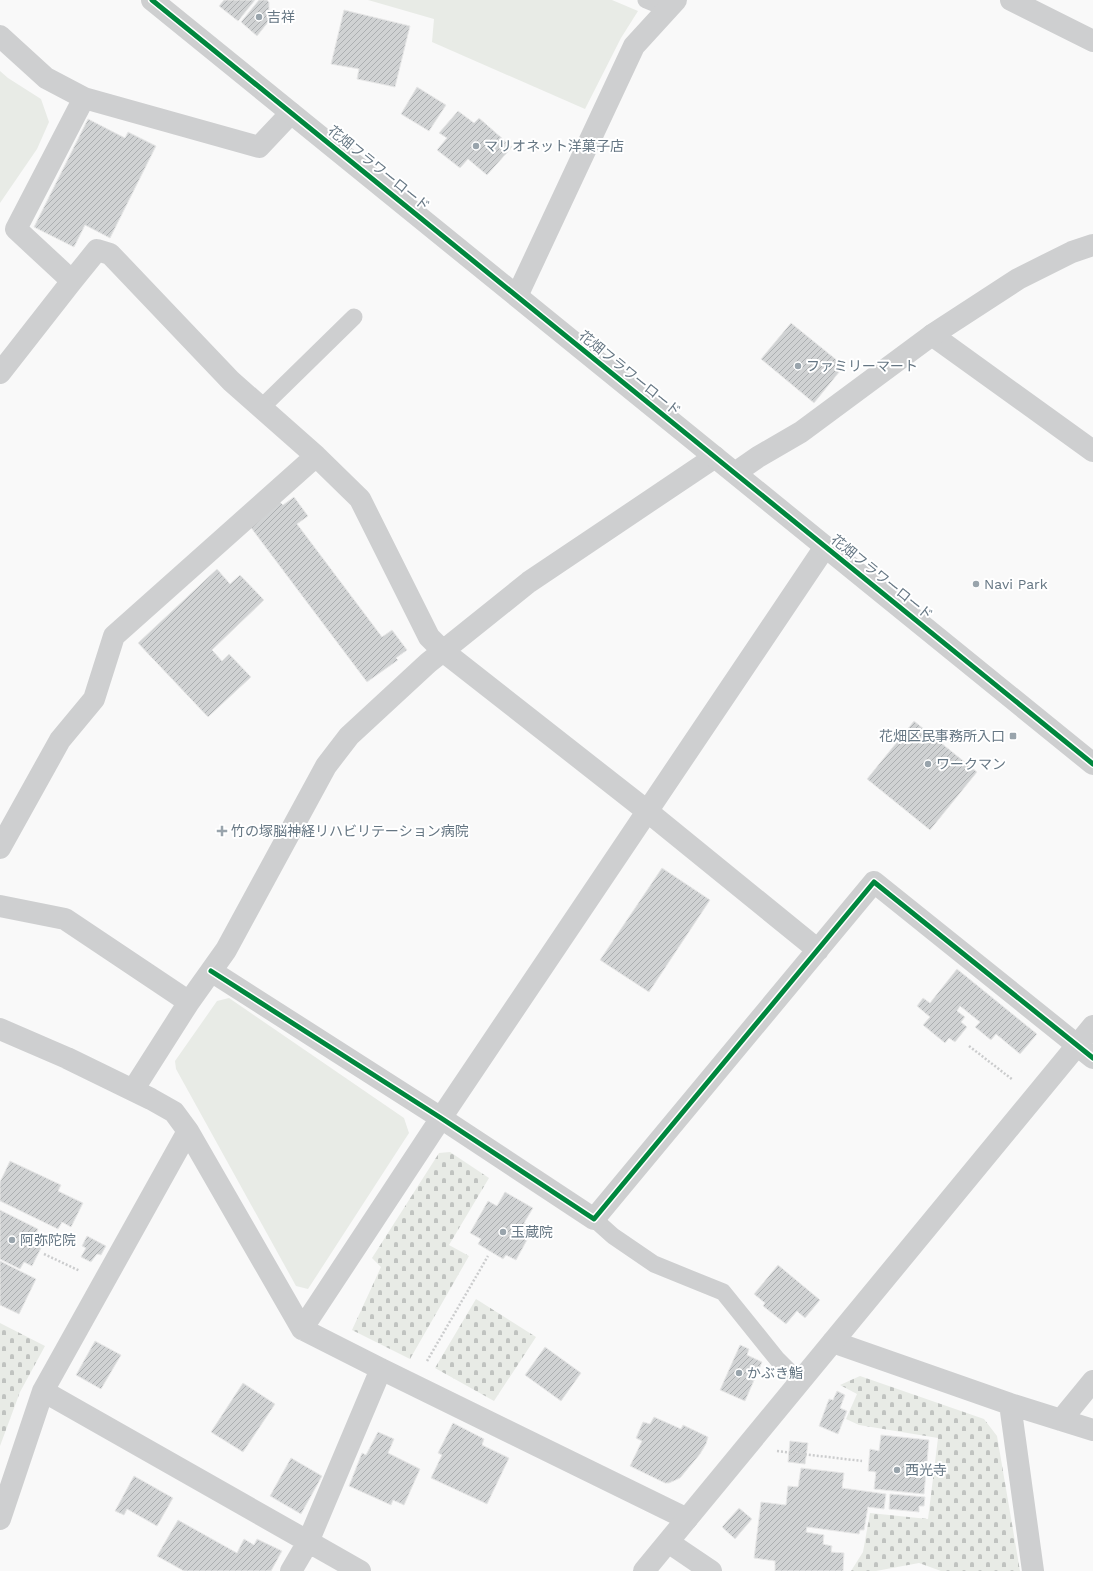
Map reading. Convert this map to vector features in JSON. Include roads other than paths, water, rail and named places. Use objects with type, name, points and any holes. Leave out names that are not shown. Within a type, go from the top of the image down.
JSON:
[{"type":"street","name":"花畑フラワーロード","points":[[152,0],[1093,764]]},
{"type":"street","points":[[1011,0],[1093,42]]},
{"type":"street","points":[[517,296],[634,46],[672,5]]},
{"type":"street","points":[[0,36],[46,78],[84,98],[259,147],[291,113]]},
{"type":"street","points":[[72,281],[16,229],[84,98]]},
{"type":"street","points":[[735,473],[758,457],[801,432],[932,335],[1018,279],[1072,252],[1093,245]]},
{"type":"street","points":[[0,373],[98,250],[110,254],[231,381],[316,456],[360,499],[429,637],[443,651],[647,812],[818,950]]},
{"type":"street","points":[[932,335],[1093,451]]},
{"type":"street","points":[[0,848],[60,740],[94,699],[114,636],[316,456]]},
{"type":"street","points":[[133,1090],[189,1002],[226,950],[326,766],[349,736],[443,651],[529,582],[715,457]]},
{"type":"street","points":[[302,1329],[826,547]]},
{"type":"street","points":[[211,971],[442,1118],[594,1219],[874,882],[1085,1051]]},
{"type":"street","points":[[0,906],[65,919],[189,1002]]},
{"type":"street","points":[[644,1571],[1034,1096],[1085,1051],[1093,1026]]},
{"type":"street","points":[[0,1029],[67,1058],[152,1099],[174,1112],[188,1131],[302,1329],[687,1519]]},
{"type":"street","points":[[0,1519],[43,1391],[188,1131]]},
{"type":"street","points":[[833,1342],[1010,1404],[1093,1430]]},
{"type":"street","points":[[291,1571],[308,1542],[381,1369]]},
{"type":"street","points":[[1061,1420],[1093,1381]]},
{"type":"street","points":[[43,1391],[360,1571]]},
{"type":"street","points":[[1010,1404],[1033,1571]]},
{"type":"street","points":[[668,1542],[711,1571]]},
{"type":"lane","points":[[646,0],[672,5]]},
{"type":"lane","points":[[262,407],[354,317]]},
{"type":"lane","points":[[594,1219],[613,1236],[654,1264],[723,1292],[777,1359],[799,1381]]},
{"type":"place","name":"吉祥","points":[[259,17]]},
{"type":"place","name":"マリオネット洋菓子店","points":[[476,146]]},
{"type":"place","name":"ファミリーマート","points":[[798,366]]},
{"type":"place","name":"Navi Park","points":[[976,584]]},
{"type":"place","name":"花畑区民事務所入口","points":[[1013,736]]},
{"type":"place","name":"ワークマン","points":[[928,764]]},
{"type":"place","name":"竹の塚脳神経リハビリテーション病院","points":[[222,831]]},
{"type":"place","name":"玉蔵院","points":[[503,1232]]},
{"type":"place","name":"阿弥陀院","points":[[12,1240]]},
{"type":"place","name":"かぶき鮨","points":[[739,1373]]},
{"type":"place","name":"西光寺","points":[[897,1470]]}]
